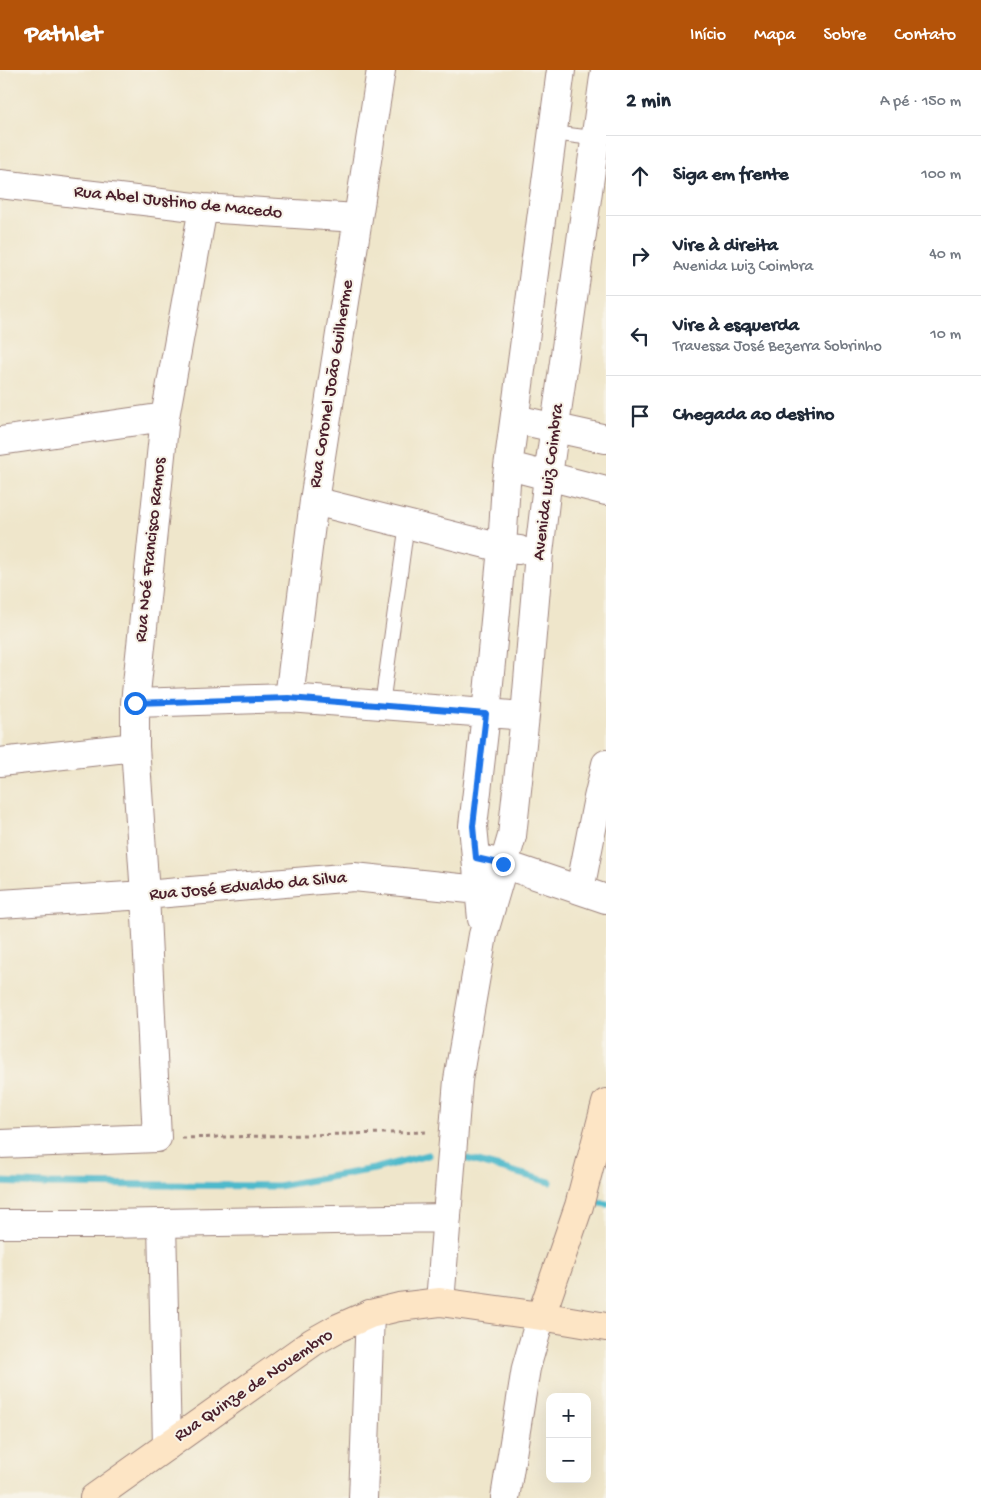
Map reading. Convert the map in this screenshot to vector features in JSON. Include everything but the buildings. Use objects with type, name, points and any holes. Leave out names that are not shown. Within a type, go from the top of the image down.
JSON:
[{"type":"street","name":"Rua Coronel João Guilherme","points":[[289,698],[314,501],[380,70]]},
{"type":"street","points":[[487,892],[476,858],[473,826],[486,714],[509,466],[561,70]]},
{"type":"street","name":"Avenida Luiz Coimbra","points":[[440,1302],[458,1080],[483,935],[487,892],[499,882],[512,836],[526,716],[539,553],[548,476],[601,139],[605,70]]},
{"type":"street","name":"Rua Abel Justino de Macedo","points":[[0,184],[203,208],[357,218]]},
{"type":"street","name":"Rua Noé Francisco Ramos","points":[[157,1138],[145,895],[135,747],[135,703],[165,417],[203,208]]},
{"type":"street","points":[[0,440],[165,417]]},
{"type":"street","points":[[515,419],[606,439]]},
{"type":"street","points":[[509,466],[606,491]]},
{"type":"street","points":[[314,501],[502,548],[539,553]]},
{"type":"street","points":[[135,703],[289,698],[526,716]]},
{"type":"street","points":[[0,762],[135,747]]},
{"type":"street","points":[[580,890],[606,764]]},
{"type":"street","points":[[476,858],[503,864],[606,899]]},
{"type":"street","name":"Rua José Edvaldo da Silva","points":[[0,904],[145,895],[354,878],[487,892]]},
{"type":"street","points":[[505,1498],[526,1368],[540,1316],[579,1206],[606,1103]]},
{"type":"street","points":[[0,1144],[157,1138]]},
{"type":"street","points":[[0,1224],[447,1218]]},
{"type":"street","points":[[162,1223],[167,1446]]},
{"type":"street","name":"Rua Quinze de Novembro","points":[[94,1498],[313,1342],[338,1328],[370,1314],[399,1307],[440,1302],[606,1327]]},
{"type":"street","points":[[363,1498],[370,1314]]},
{"type":"lane","points":[[553,133],[601,139]]},
{"type":"lane","points":[[382,705],[407,523]]},
{"type":"path","points":[[157,1138],[454,1131]]},
{"type":"waterway","points":[[0,1182],[278,1186],[374,1169],[428,1155]]},
{"type":"waterway","points":[[468,1159],[550,1182]]},
{"type":"waterway","points":[[596,1202],[606,1204]]},
{"type":"route","points":[[135,703],[289,698],[486,714],[473,826],[476,858],[503,864]]}]
